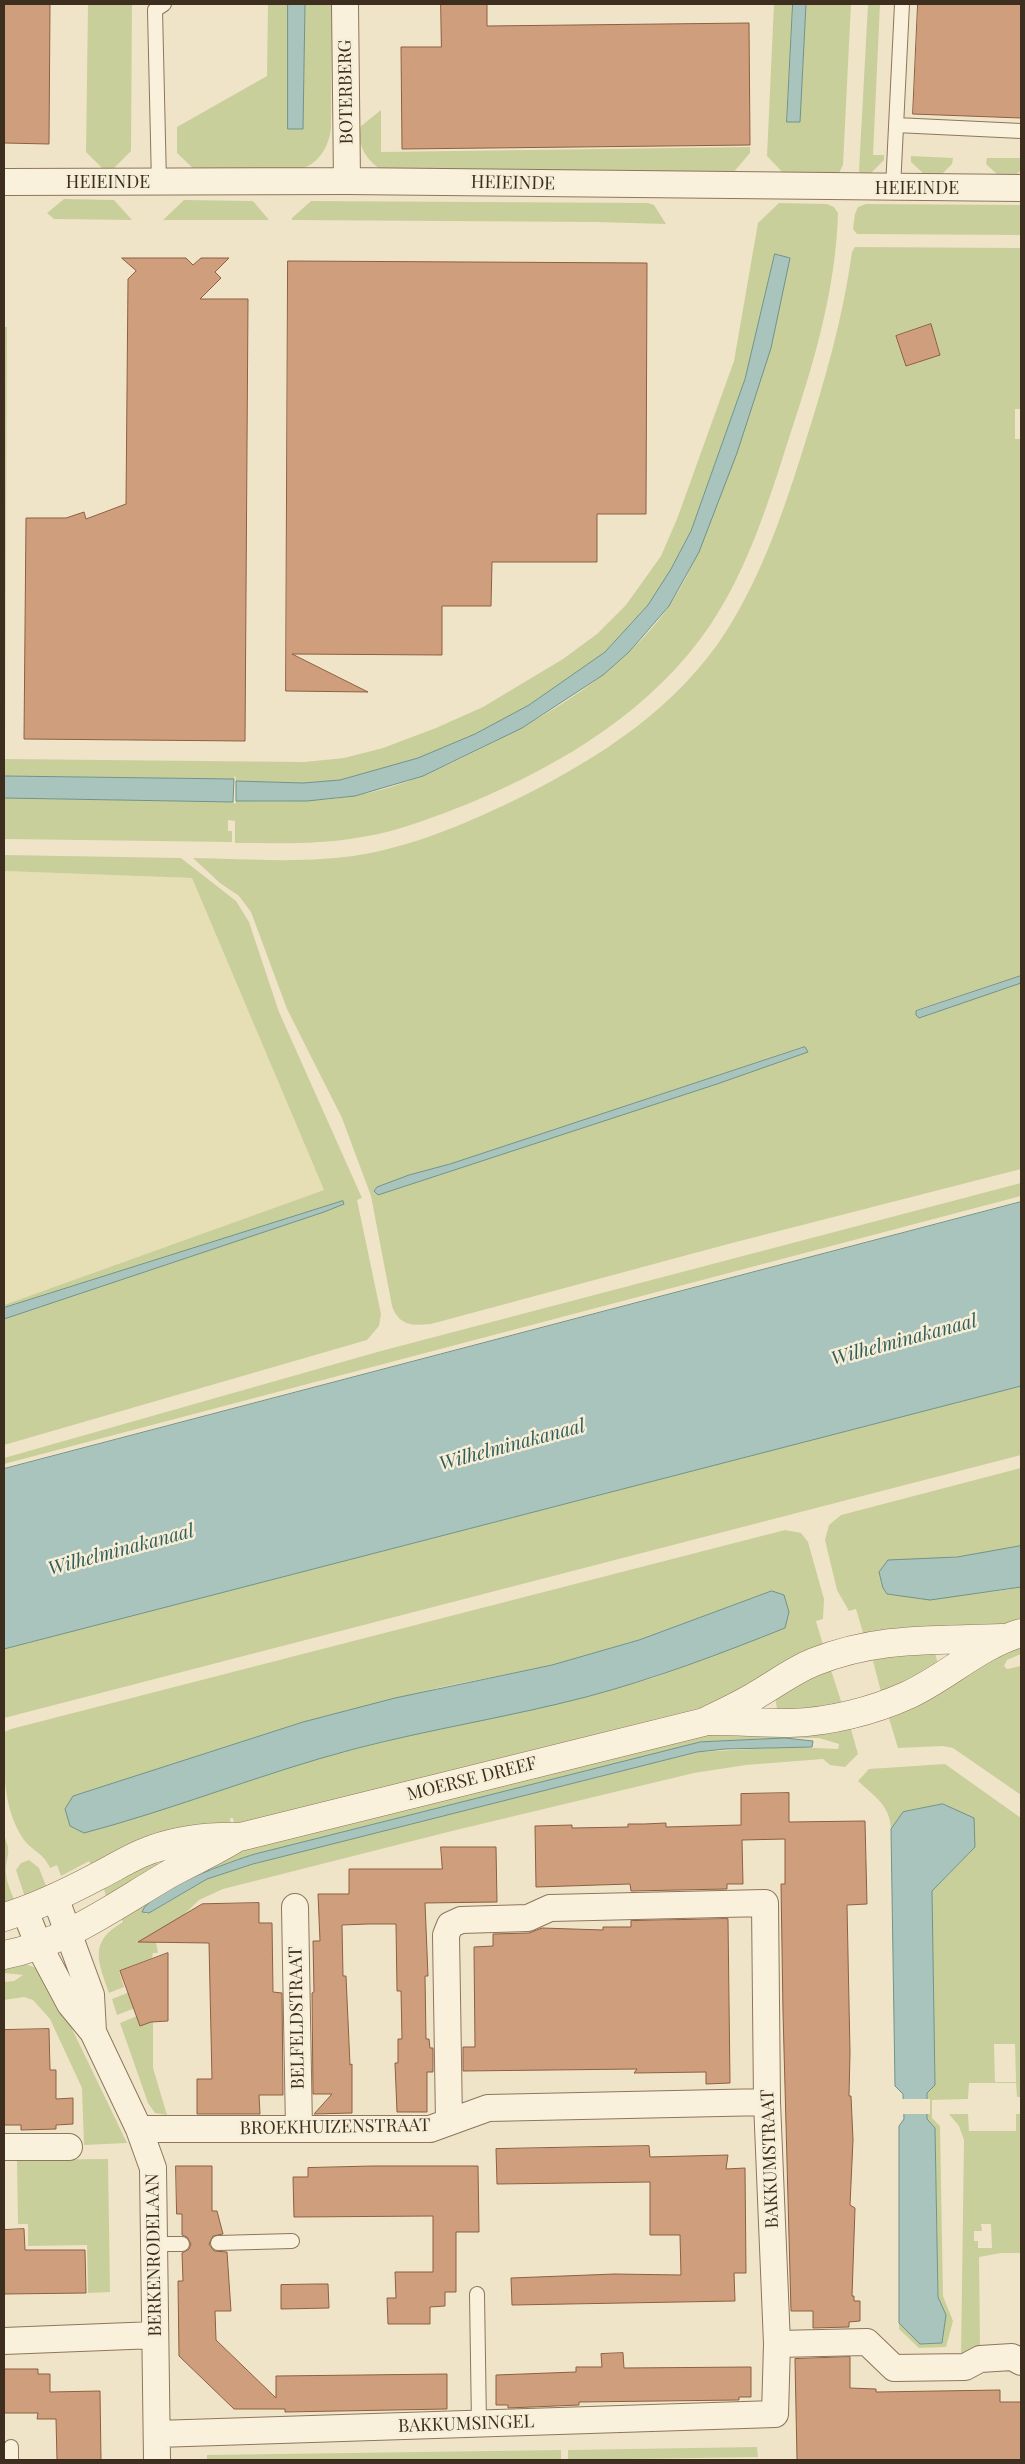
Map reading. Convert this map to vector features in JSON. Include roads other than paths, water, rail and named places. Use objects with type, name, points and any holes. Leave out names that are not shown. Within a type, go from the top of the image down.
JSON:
[{"type":"street","name":"BOTERBERG","points":[[345,4],[347,181]]},
{"type":"street","name":"HEIEINDE","points":[[4,182],[347,181],[1021,188]]},
{"type":"street","name":"MOERSE DREEF","points":[[704,1722],[791,1723],[826,1720],[857,1712],[908,1694],[1012,1636]]},
{"type":"street","name":"MOERSE DREEF","points":[[15,1914],[55,1897],[151,1849],[210,1836],[240,1836],[704,1722],[757,1696],[783,1677],[814,1662],[856,1649],[880,1643],[912,1639],[1012,1636]]},
{"type":"street","name":"MOERSE DREEF","points":[[4,1955],[39,1946],[68,1933],[240,1836]]},
{"type":"street","name":"BERKENRODELAAN","points":[[55,1897],[91,1995],[93,2032]]},
{"type":"street","name":"BAKKUMSTRAAT","points":[[449,2122],[446,1935],[450,1925],[461,1920],[528,1918],[550,1908],[765,1903],[767,2102],[777,2344],[775,2414]]},
{"type":"street","name":"BELFELDSTRAAT","points":[[295,1907],[299,2129]]},
{"type":"street","name":"BERKENRODELAAN","points":[[15,1914],[39,1946],[70,2004],[93,2032],[139,2129],[153,2168],[157,2460]]},
{"type":"street","name":"BROEKHUIZENSTRAAT","points":[[139,2129],[430,2129],[488,2108],[767,2102]]},
{"type":"street","points":[[4,2147],[68,2147]]},
{"type":"street","points":[[4,2341],[156,2335]]},
{"type":"street","points":[[777,2344],[868,2342],[894,2368],[965,2367],[980,2359],[1012,2357],[1021,2362]]},
{"type":"street","name":"BAKKUMSINGEL","points":[[157,2434],[775,2414]]},
{"type":"lane","points":[[159,183],[155,10],[164,4]]},
{"type":"lane","points":[[893,188],[902,4]]},
{"type":"lane","points":[[896,125],[1021,132]]},
{"type":"lane","points":[[218,2243],[292,2241]]},
{"type":"lane","points":[[154,2244],[182,2244]]},
{"type":"lane","points":[[477,2294],[478,2424]]},
{"type":"water","points":[[288,4],[305,4],[303,129],[288,129]]},
{"type":"water","points":[[793,4],[806,4],[800,122],[787,122]]},
{"type":"water","points":[[775,254],[790,258],[771,348],[737,453],[699,552],[669,606],[629,652],[603,675],[522,728],[423,776],[355,796],[307,801],[236,801],[236,781],[303,783],[340,780],[418,758],[475,734],[529,705],[605,652],[648,605],[671,569],[691,531],[745,379]]},
{"type":"water","points":[[4,776],[234,779],[233,802],[4,798]]},
{"type":"water","points":[[1021,976],[1021,983],[919,1018],[916,1015],[916,1011]]},
{"type":"water","points":[[805,1047],[808,1052],[717,1084],[378,1195],[374,1191],[377,1187],[409,1175],[450,1164]]},
{"type":"water","points":[[343,1201],[344,1204],[324,1212],[4,1319],[4,1308]]},
{"type":"water","name":"Wilhelminakanaal","points":[[1021,1202],[1021,1386],[4,1649],[4,1469]]},
{"type":"water","points":[[1021,1546],[1021,1587],[930,1600],[887,1594],[883,1588],[879,1572],[888,1560],[957,1557]]},
{"type":"water","points":[[772,1591],[784,1595],[789,1612],[785,1628],[662,1674],[586,1697],[354,1749],[84,1833],[70,1826],[65,1809],[73,1796],[303,1722],[395,1698],[552,1665],[639,1640]]},
{"type":"water","points":[[785,1738],[813,1741],[812,1747],[725,1749],[697,1752],[253,1864],[207,1879],[149,1913],[142,1912],[159,1895],[175,1886],[212,1869],[255,1854],[700,1742]]},
{"type":"water","points":[[943,1804],[974,1818],[975,1847],[932,1891],[935,2085],[927,2093],[927,2119],[935,2128],[938,2297],[946,2315],[942,2343],[920,2344],[899,2323],[899,2126],[904,2119],[903,2094],[895,2086],[891,1829],[903,1812]]}]
